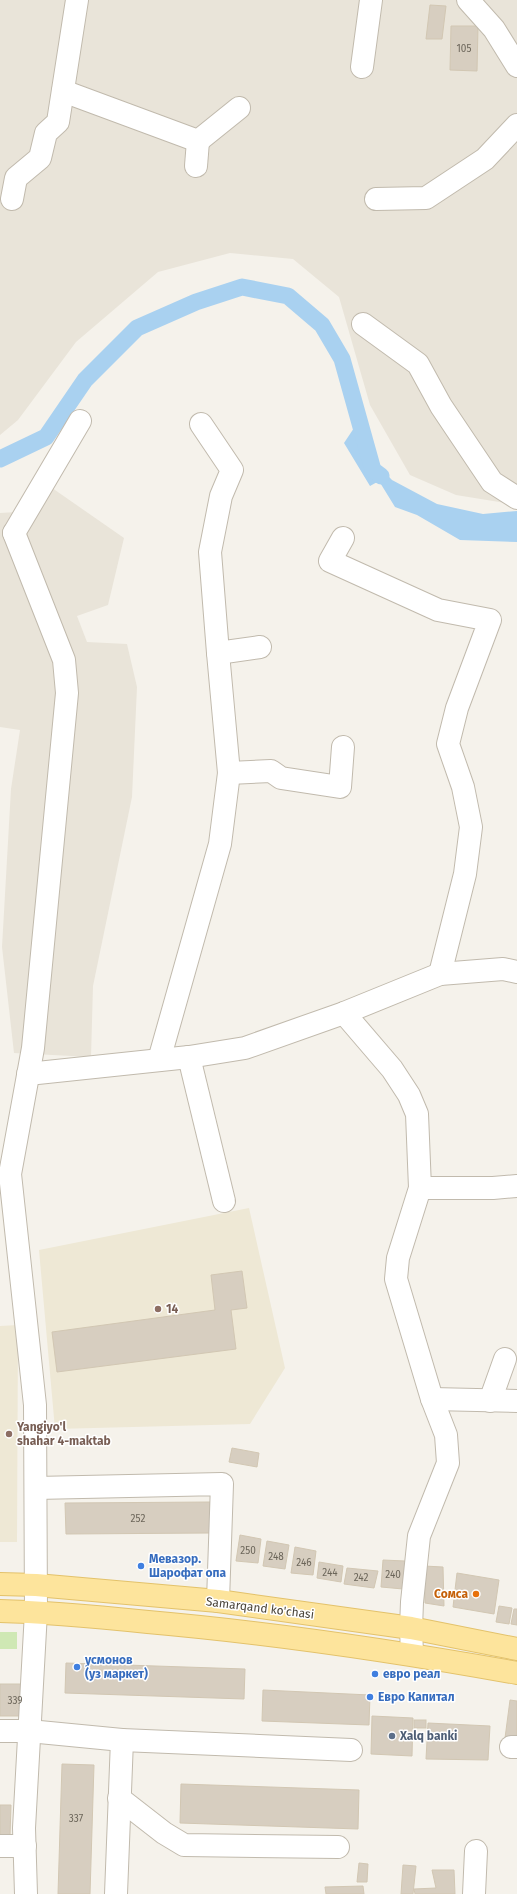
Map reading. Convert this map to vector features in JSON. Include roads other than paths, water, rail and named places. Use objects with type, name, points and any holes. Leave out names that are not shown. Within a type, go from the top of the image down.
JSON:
[{"type":"main road","name":"Samarqand ko'chasi","points":[[0,1584],[36,1585],[218,1601],[411,1628],[517,1649]]},
{"type":"main road","name":"Samarqand ko'chasi","points":[[0,1612],[36,1612],[232,1630],[412,1654],[517,1673]]},
{"type":"street","points":[[12,199],[16,178],[40,158],[46,133],[58,122],[78,0]]},
{"type":"street","points":[[362,67],[371,0]]},
{"type":"street","points":[[468,0],[494,29],[517,66]]},
{"type":"street","points":[[63,91],[198,141]]},
{"type":"street","points":[[196,166],[198,141],[239,108]]},
{"type":"street","points":[[376,199],[426,198],[484,159],[517,125]]},
{"type":"street","points":[[363,324],[418,364],[441,406],[492,482],[517,498]]},
{"type":"street","points":[[26,1894],[24,1846],[36,1612],[35,1405],[10,1174],[7,1160],[33,1048],[67,694],[64,660],[7,532],[80,421]]},
{"type":"street","points":[[159,1060],[220,844],[229,773],[210,552],[221,496],[232,470],[201,424]]},
{"type":"street","points":[[343,538],[330,561],[438,610],[490,620],[457,708],[448,744],[462,787],[471,827],[465,874],[440,974]]},
{"type":"street","points":[[218,653],[260,647]]},
{"type":"street","points":[[229,773],[271,771],[281,778],[340,787],[343,748]]},
{"type":"street","points":[[28,1074],[189,1057],[245,1048],[344,1013],[440,974],[503,969],[517,972]]},
{"type":"street","points":[[344,1013],[392,1069],[409,1095],[417,1114],[420,1188],[398,1258],[396,1278],[432,1399],[446,1435],[448,1462],[419,1536],[414,1571],[411,1628],[412,1654]]},
{"type":"street","points":[[189,1057],[224,1201]]},
{"type":"street","points":[[420,1188],[493,1188],[517,1186]]},
{"type":"street","points":[[490,1401],[505,1359]]},
{"type":"street","points":[[432,1399],[517,1401]]},
{"type":"street","points":[[36,1488],[222,1484],[218,1601]]},
{"type":"street","points":[[0,1731],[29,1731],[122,1740],[351,1750]]},
{"type":"street","points":[[116,1894],[122,1740]]},
{"type":"street","points":[[120,1798],[164,1833],[184,1845],[338,1847]]},
{"type":"street","points":[[0,1846],[24,1846]]},
{"type":"street","points":[[474,1894],[476,1851]]},
{"type":"water","points":[[360,419],[368,455],[392,480],[437,504],[483,514],[517,511],[517,542],[460,540],[417,515],[395,507],[379,481],[370,486],[344,443]]},
{"type":"waterway","points":[[0,459],[46,437],[85,380],[137,328],[196,302],[242,287],[288,296],[322,325],[342,359],[373,470],[381,476]]},
{"type":"place","name":"14","points":[[158,1309]]},
{"type":"place","name":"Yangiyo'l shahar 4-maktab","points":[[9,1434]]},
{"type":"place","name":"Мевазор. Шарофат опа","points":[[141,1566]]},
{"type":"place","name":"Сомса","points":[[476,1594]]},
{"type":"place","name":"усмонов (уз маркет)","points":[[77,1667]]},
{"type":"place","name":"евро реал","points":[[375,1674]]},
{"type":"place","name":"Евро Капитал","points":[[370,1697]]},
{"type":"place","name":"Xalq banki","points":[[392,1736]]}]
